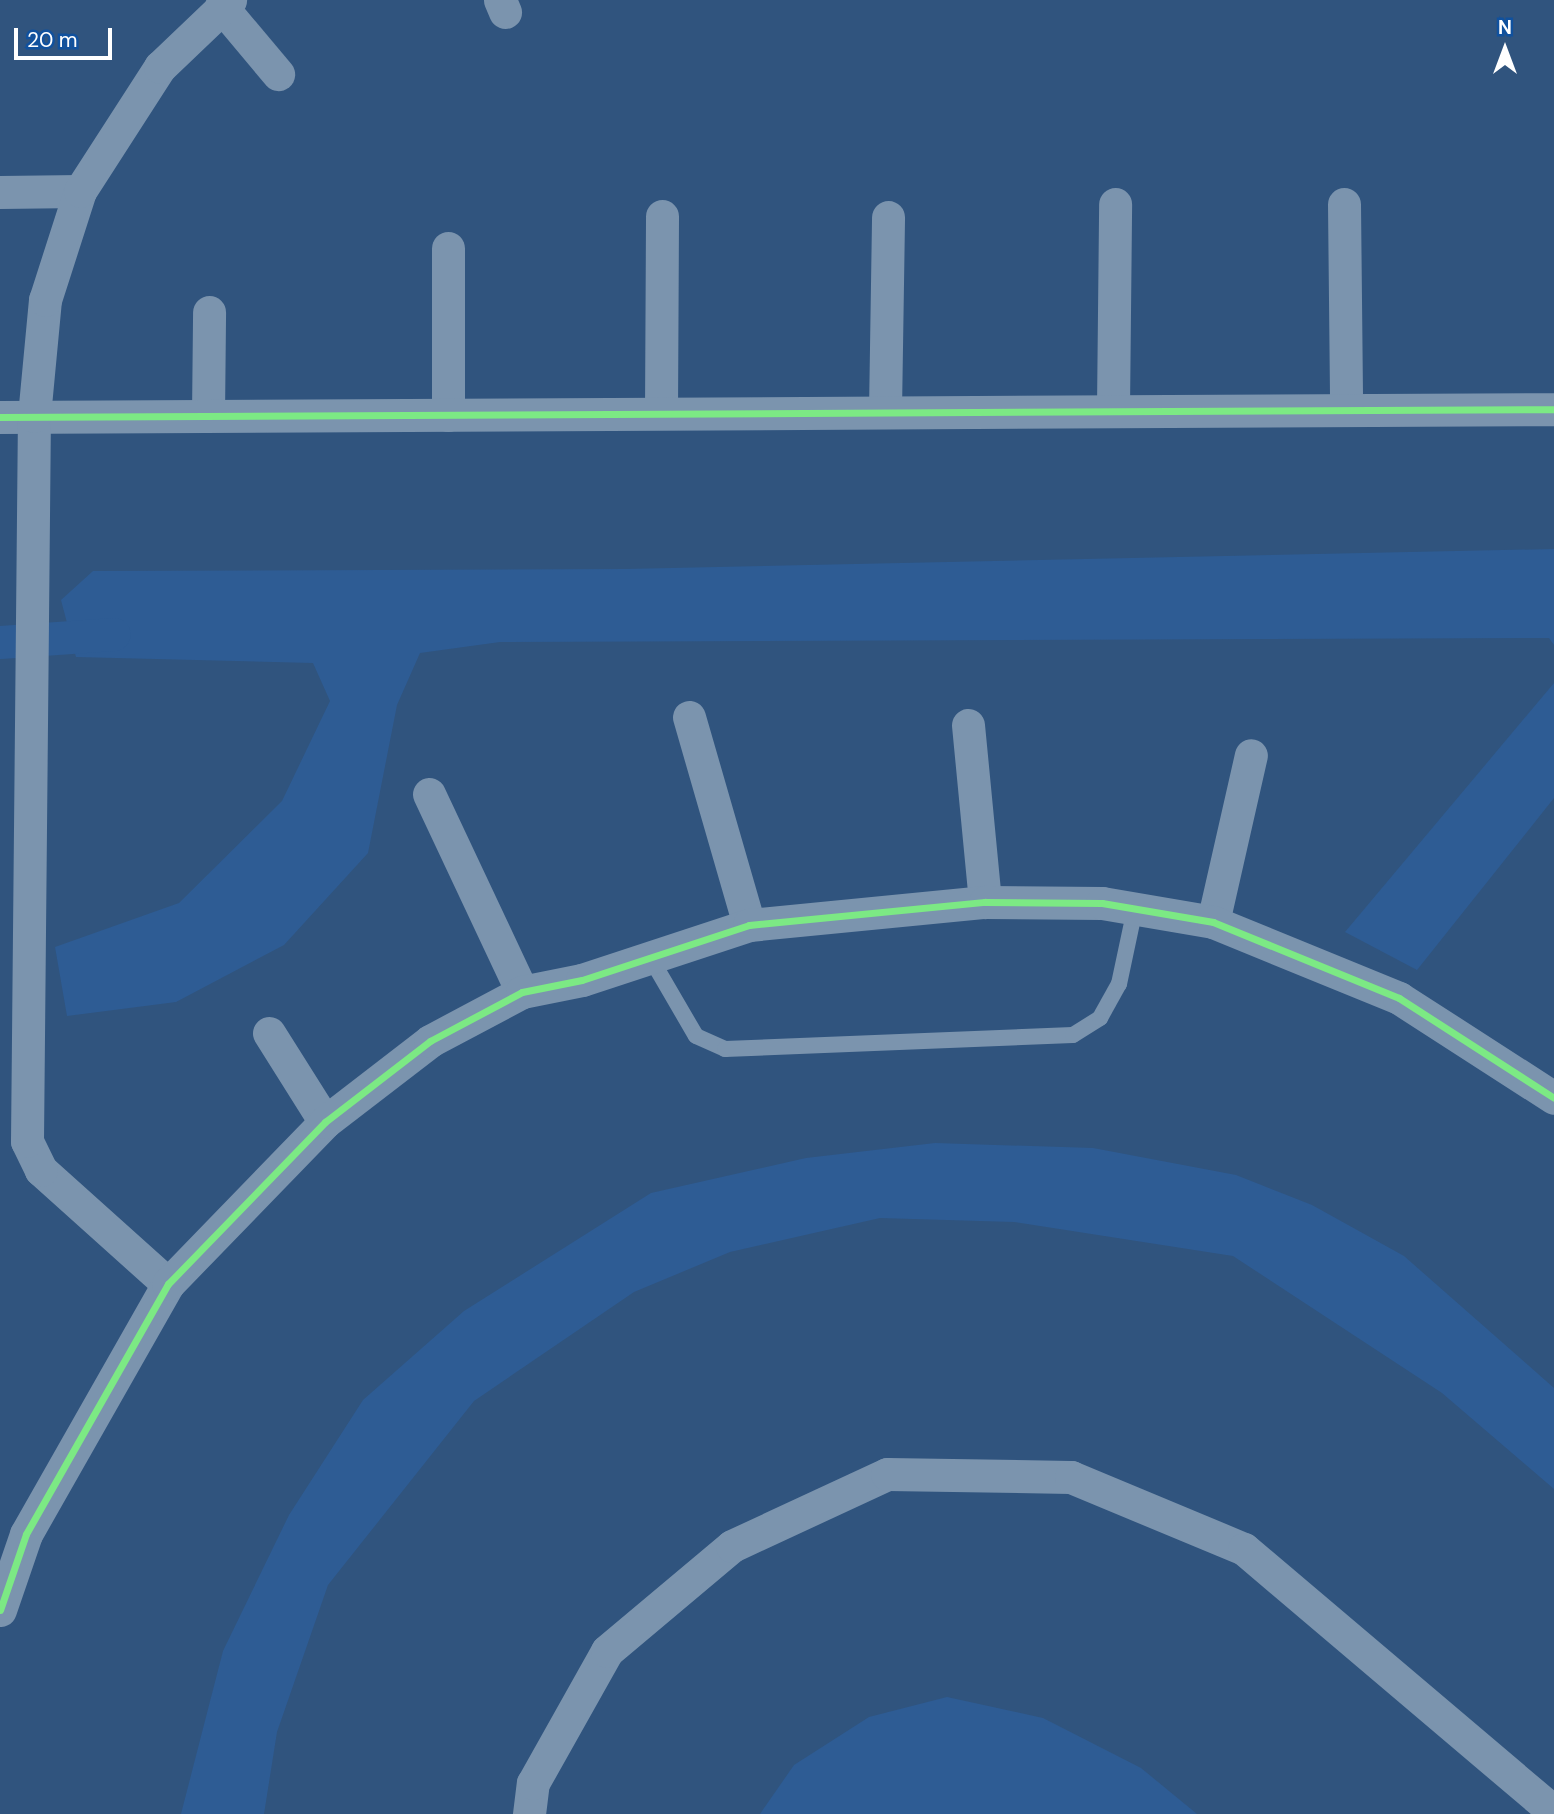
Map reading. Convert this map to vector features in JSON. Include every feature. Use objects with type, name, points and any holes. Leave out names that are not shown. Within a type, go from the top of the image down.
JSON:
[{"type":"street","points":[[168,1284],[41,1170],[27,1141],[15,886],[14,615],[45,300],[80,191],[160,67],[226,3],[278,74]]},
{"type":"street","points":[[0,192],[80,191]]},
{"type":"street","points":[[1113,408],[1115,204]]},
{"type":"street","points":[[1344,204],[1346,410]]},
{"type":"street","points":[[661,411],[663,216]]},
{"type":"street","points":[[885,411],[888,217]]},
{"type":"street","points":[[448,247],[448,415]]},
{"type":"street","points":[[208,415],[209,312]]},
{"type":"street","points":[[0,417],[1113,408],[1554,409]]},
{"type":"street","points":[[689,717],[749,925]]},
{"type":"street","points":[[968,725],[985,902]]},
{"type":"street","points":[[1213,922],[1251,755]]},
{"type":"street","points":[[429,794],[522,992]]},
{"type":"street","points":[[1,1604],[26,1534],[168,1284],[325,1122],[430,1041],[522,992],[650,957],[749,925],[985,902],[1135,909],[1213,922],[1399,998],[1552,1093]]},
{"type":"street","points":[[269,1033],[325,1122]]},
{"type":"street","points":[[529,1814],[533,1783],[607,1651],[732,1546],[887,1474],[1071,1477],[1244,1549],[1554,1812]]},
{"type":"lane","points":[[650,957],[696,1036],[725,1049],[1073,1035],[1100,1018],[1118,984],[1135,909]]},
{"type":"water","points":[[1554,549],[1554,645],[1549,638],[500,642],[420,653],[397,705],[368,853],[284,945],[176,1002],[67,1016],[55,947],[179,903],[282,801],[330,701],[313,663],[76,657],[61,600],[93,571],[626,569]]},
{"type":"water","points":[[1554,683],[1554,798],[1417,970],[1345,932]]},
{"type":"water","points":[[935,1143],[1093,1148],[1236,1175],[1312,1205],[1404,1256],[1554,1388],[1554,1489],[1442,1393],[1233,1256],[1014,1222],[880,1218],[730,1252],[634,1292],[474,1401],[328,1585],[277,1732],[264,1814],[181,1814],[223,1651],[289,1515],[363,1400],[464,1311],[651,1193],[806,1158]]},
{"type":"water","points":[[947,1697],[1043,1718],[1141,1768],[1197,1814],[760,1814],[794,1765],[869,1717]]},
{"type":"waterway","points":[[0,642],[114,634]]},
{"type":"cycle path","points":[[0,417],[1554,409]]},
{"type":"cycle path","points":[[0,1610],[26,1534],[168,1284],[325,1122],[430,1041],[522,992],[582,980],[749,925],[985,902],[1102,903],[1213,922],[1399,998],[1554,1098]]}]
